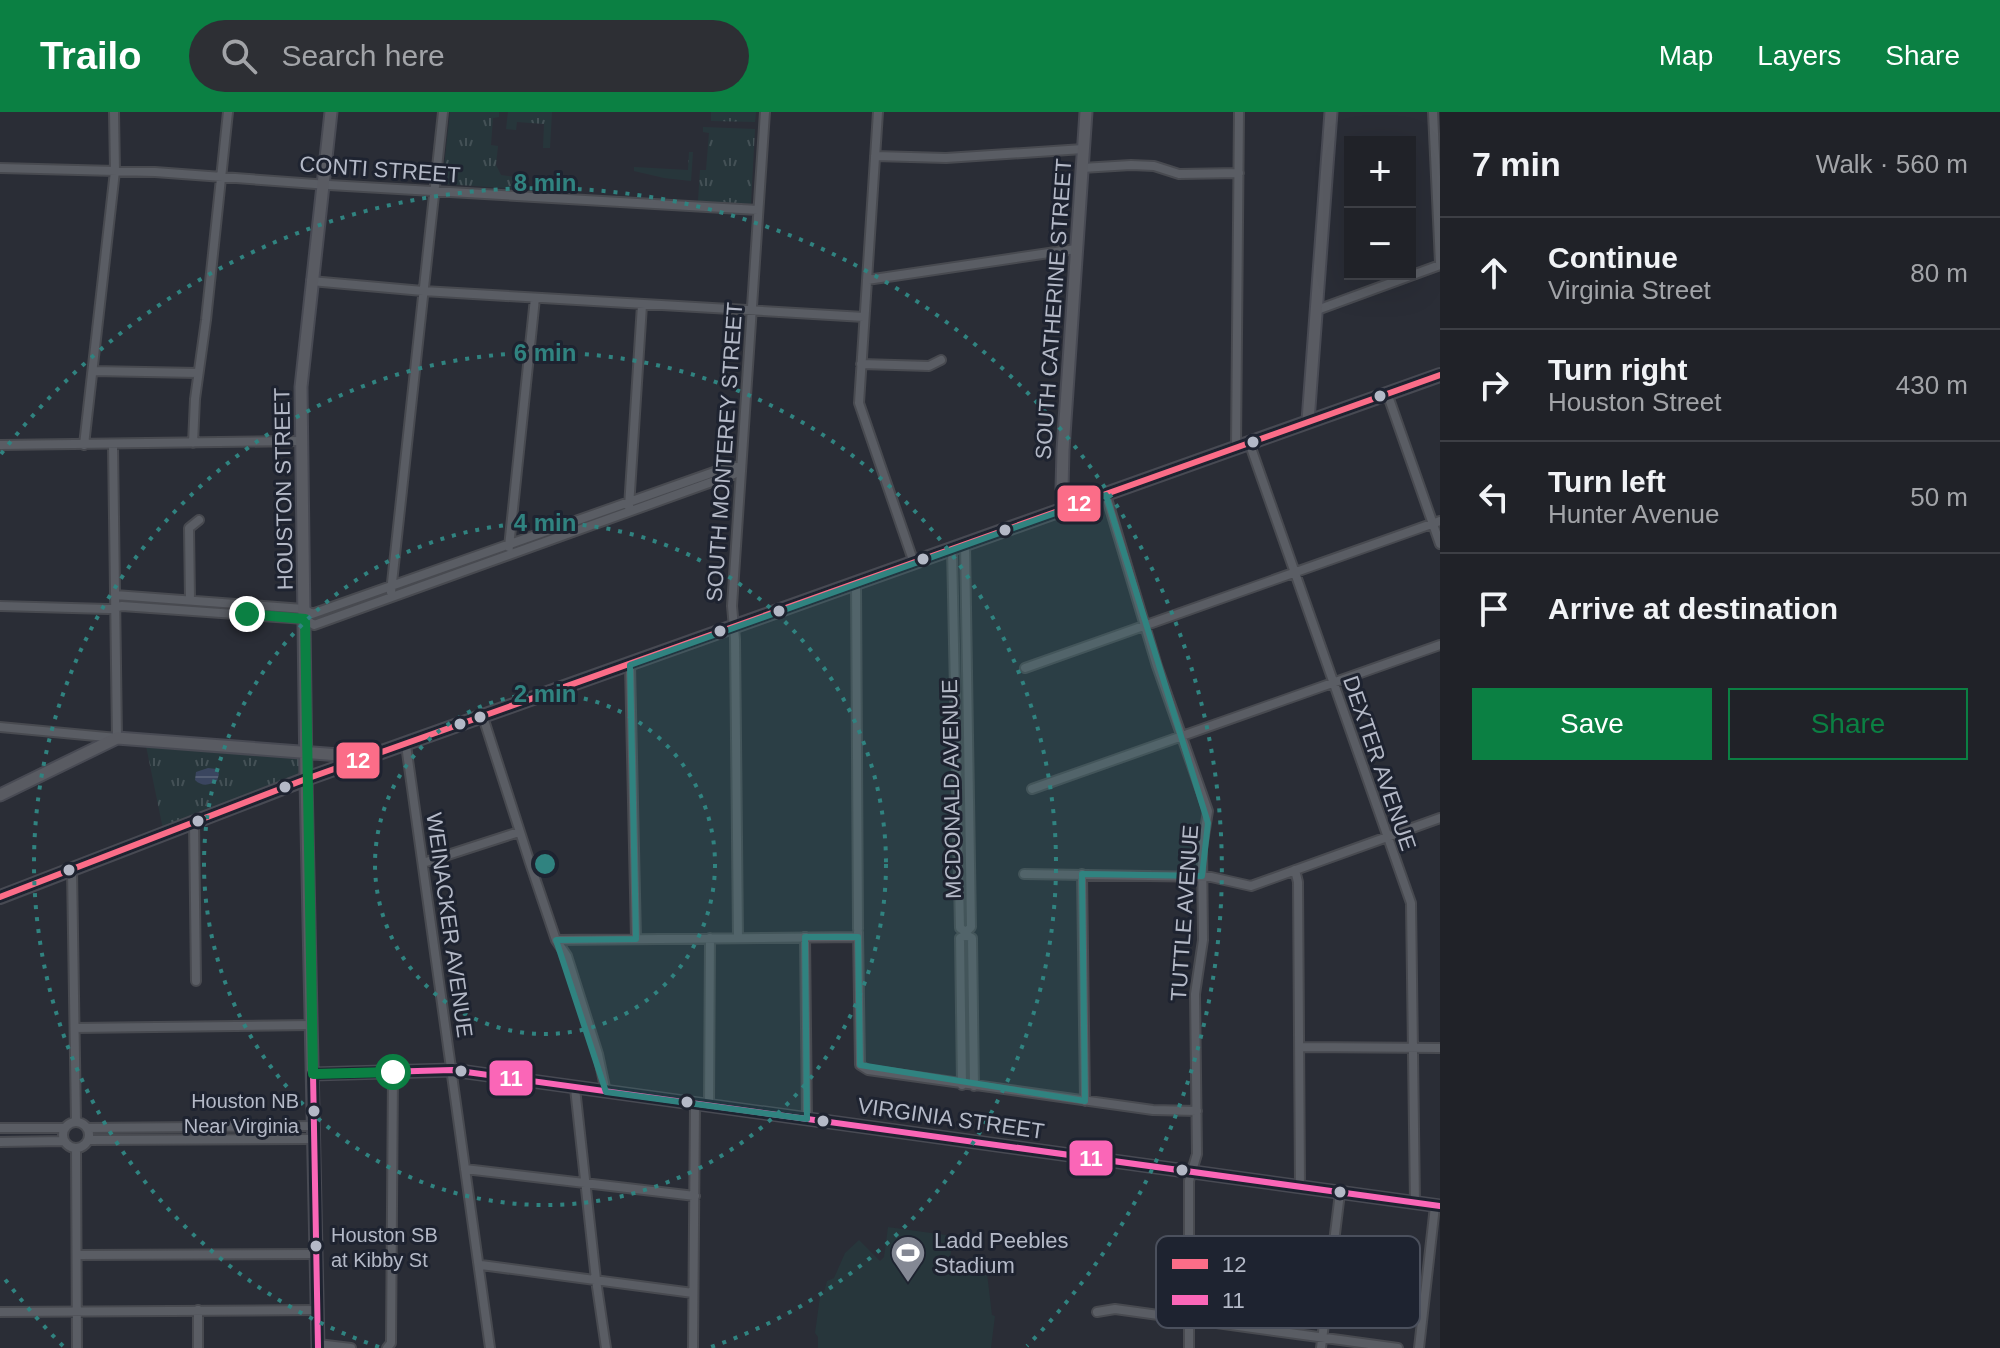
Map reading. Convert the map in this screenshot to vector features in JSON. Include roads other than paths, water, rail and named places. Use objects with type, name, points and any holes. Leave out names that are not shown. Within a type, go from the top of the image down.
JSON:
[{"type":"main road","points":[[0,897],[306,779],[1440,375]]},
{"type":"street","points":[[84,445],[115,171],[114,112]]},
{"type":"street","points":[[193,443],[228,112]]},
{"type":"street","name":"HOUSTON STREET","points":[[318,1346],[301,387],[331,112]]},
{"type":"street","points":[[391,592],[443,112]]},
{"type":"street","name":"SOUTH MONTEREY STREET","points":[[738,938],[732,606],[738,468],[765,112]]},
{"type":"street","points":[[878,112],[860,411],[914,563]]},
{"type":"street","name":"SOUTH CATHERINE STREET","points":[[1067,509],[1062,488],[1063,450],[1086,112]]},
{"type":"street","points":[[1236,447],[1239,112]]},
{"type":"street","points":[[1308,421],[1331,112]]},
{"type":"street","points":[[1317,310],[1440,264],[1433,112]]},
{"type":"street","points":[[875,156],[932,159],[1083,149]]},
{"type":"street","points":[[1082,168],[1131,165],[1154,166],[1179,174],[1239,173]]},
{"type":"street","name":"CONTI STREET","points":[[0,168],[222,176],[322,185],[758,210]]},
{"type":"street","points":[[867,280],[1076,249]]},
{"type":"street","points":[[311,281],[423,291],[864,317]]},
{"type":"street","points":[[509,550],[535,298]]},
{"type":"street","points":[[629,507],[642,305]]},
{"type":"street","points":[[861,364],[929,366],[941,360]]},
{"type":"street","points":[[93,371],[198,373]]},
{"type":"street","points":[[1387,393],[1436,522],[1440,544]]},
{"type":"street","points":[[0,445],[301,441]]},
{"type":"street","name":"DEXTER AVENUE","points":[[1249,442],[1413,913],[1415,1203]]},
{"type":"street","points":[[113,445],[117,738]]},
{"type":"street","points":[[0,606],[148,607],[312,614],[391,592],[629,507],[731,466],[738,468]]},
{"type":"street","name":"TUTTLE AVENUE","points":[[1106,495],[1145,626],[1208,811],[1202,848],[1203,940],[1195,994],[1197,1154],[1189,1181],[1189,1236]]},
{"type":"street","points":[[190,600],[189,528],[199,520]]},
{"type":"street","points":[[1025,668],[1436,522]]},
{"type":"street","name":"MCDONALD AVENUE","points":[[959,547],[971,927],[966,932],[960,928],[959,547]]},
{"type":"street","points":[[856,584],[860,1065],[868,1070],[962,1085],[1153,1110],[1197,1111]]},
{"type":"street","points":[[115,595],[190,600],[304,614]]},
{"type":"street","points":[[1032,789],[1440,645]]},
{"type":"street","points":[[630,665],[636,939]]},
{"type":"street","points":[[483,717],[556,940],[571,970],[598,1054],[606,1092]]},
{"type":"street","points":[[0,727],[369,757]]},
{"type":"street","points":[[0,795],[117,738]]},
{"type":"street","name":"WEINACKER AVENUE","points":[[406,745],[481,1265],[490,1348]]},
{"type":"street","points":[[1024,874],[1202,876],[1251,886],[1440,818]]},
{"type":"street","points":[[194,822],[196,981]]},
{"type":"street","points":[[423,863],[519,832]]},
{"type":"street","points":[[72,870],[76,1121]]},
{"type":"street","points":[[1295,870],[1298,882],[1300,1187]]},
{"type":"street","points":[[1082,874],[1085,1101]]},
{"type":"street","points":[[556,940],[805,937],[858,933]]},
{"type":"street","points":[[962,1085],[960,938],[966,935],[972,938],[974,1086]]},
{"type":"street","points":[[805,937],[807,1119]]},
{"type":"street","points":[[709,1106],[710,938]]},
{"type":"street","points":[[75,1028],[312,1025]]},
{"type":"street","points":[[1300,1047],[1440,1048]]},
{"type":"street","name":"VIRGINIA STREET","points":[[313,1074],[452,1070],[1438,1206]]},
{"type":"street","points":[[387,1348],[391,1343],[393,1072]]},
{"type":"street","points":[[575,1088],[606,1348]]},
{"type":"street","points":[[693,1348],[695,1104]]},
{"type":"street","points":[[0,1128],[64,1128],[76,1121]]},
{"type":"street","points":[[76,1121],[87,1128],[314,1126]]},
{"type":"street","points":[[188,1127],[188,1140]]},
{"type":"street","points":[[64,1128],[64,1141],[76,1148],[88,1140],[314,1139]]},
{"type":"street","points":[[87,1128],[88,1140]]},
{"type":"street","points":[[0,1142],[64,1141]]},
{"type":"street","points":[[76,1148],[77,1348]]},
{"type":"street","points":[[465,1169],[695,1196]]},
{"type":"street","points":[[1335,1236],[1340,1193]]},
{"type":"street","points":[[1419,1348],[1438,1206]]},
{"type":"street","points":[[77,1255],[316,1254]]},
{"type":"street","points":[[481,1265],[693,1293]]},
{"type":"street","points":[[1097,1312],[1115,1309],[1156,1315]]},
{"type":"street","points":[[198,1310],[198,1348]]},
{"type":"street","points":[[0,1312],[317,1310]]},
{"type":"street","points":[[1256,1328],[1398,1348]]},
{"type":"street","points":[[1321,1348],[1323,1328]]},
{"type":"street","points":[[318,1346],[351,1348]]},
{"type":"water","points":[[216,769],[219,774],[217,781],[200,784],[195,780],[196,772]]},
{"type":"place","name":"Houston NB Near Virginia","points":[[314,1111]]},
{"type":"place","name":"Houston SB at Kibby St","points":[[316,1246]]},
{"type":"place","name":"Ladd Peebles Stadium","points":[[908,1284]]}]
